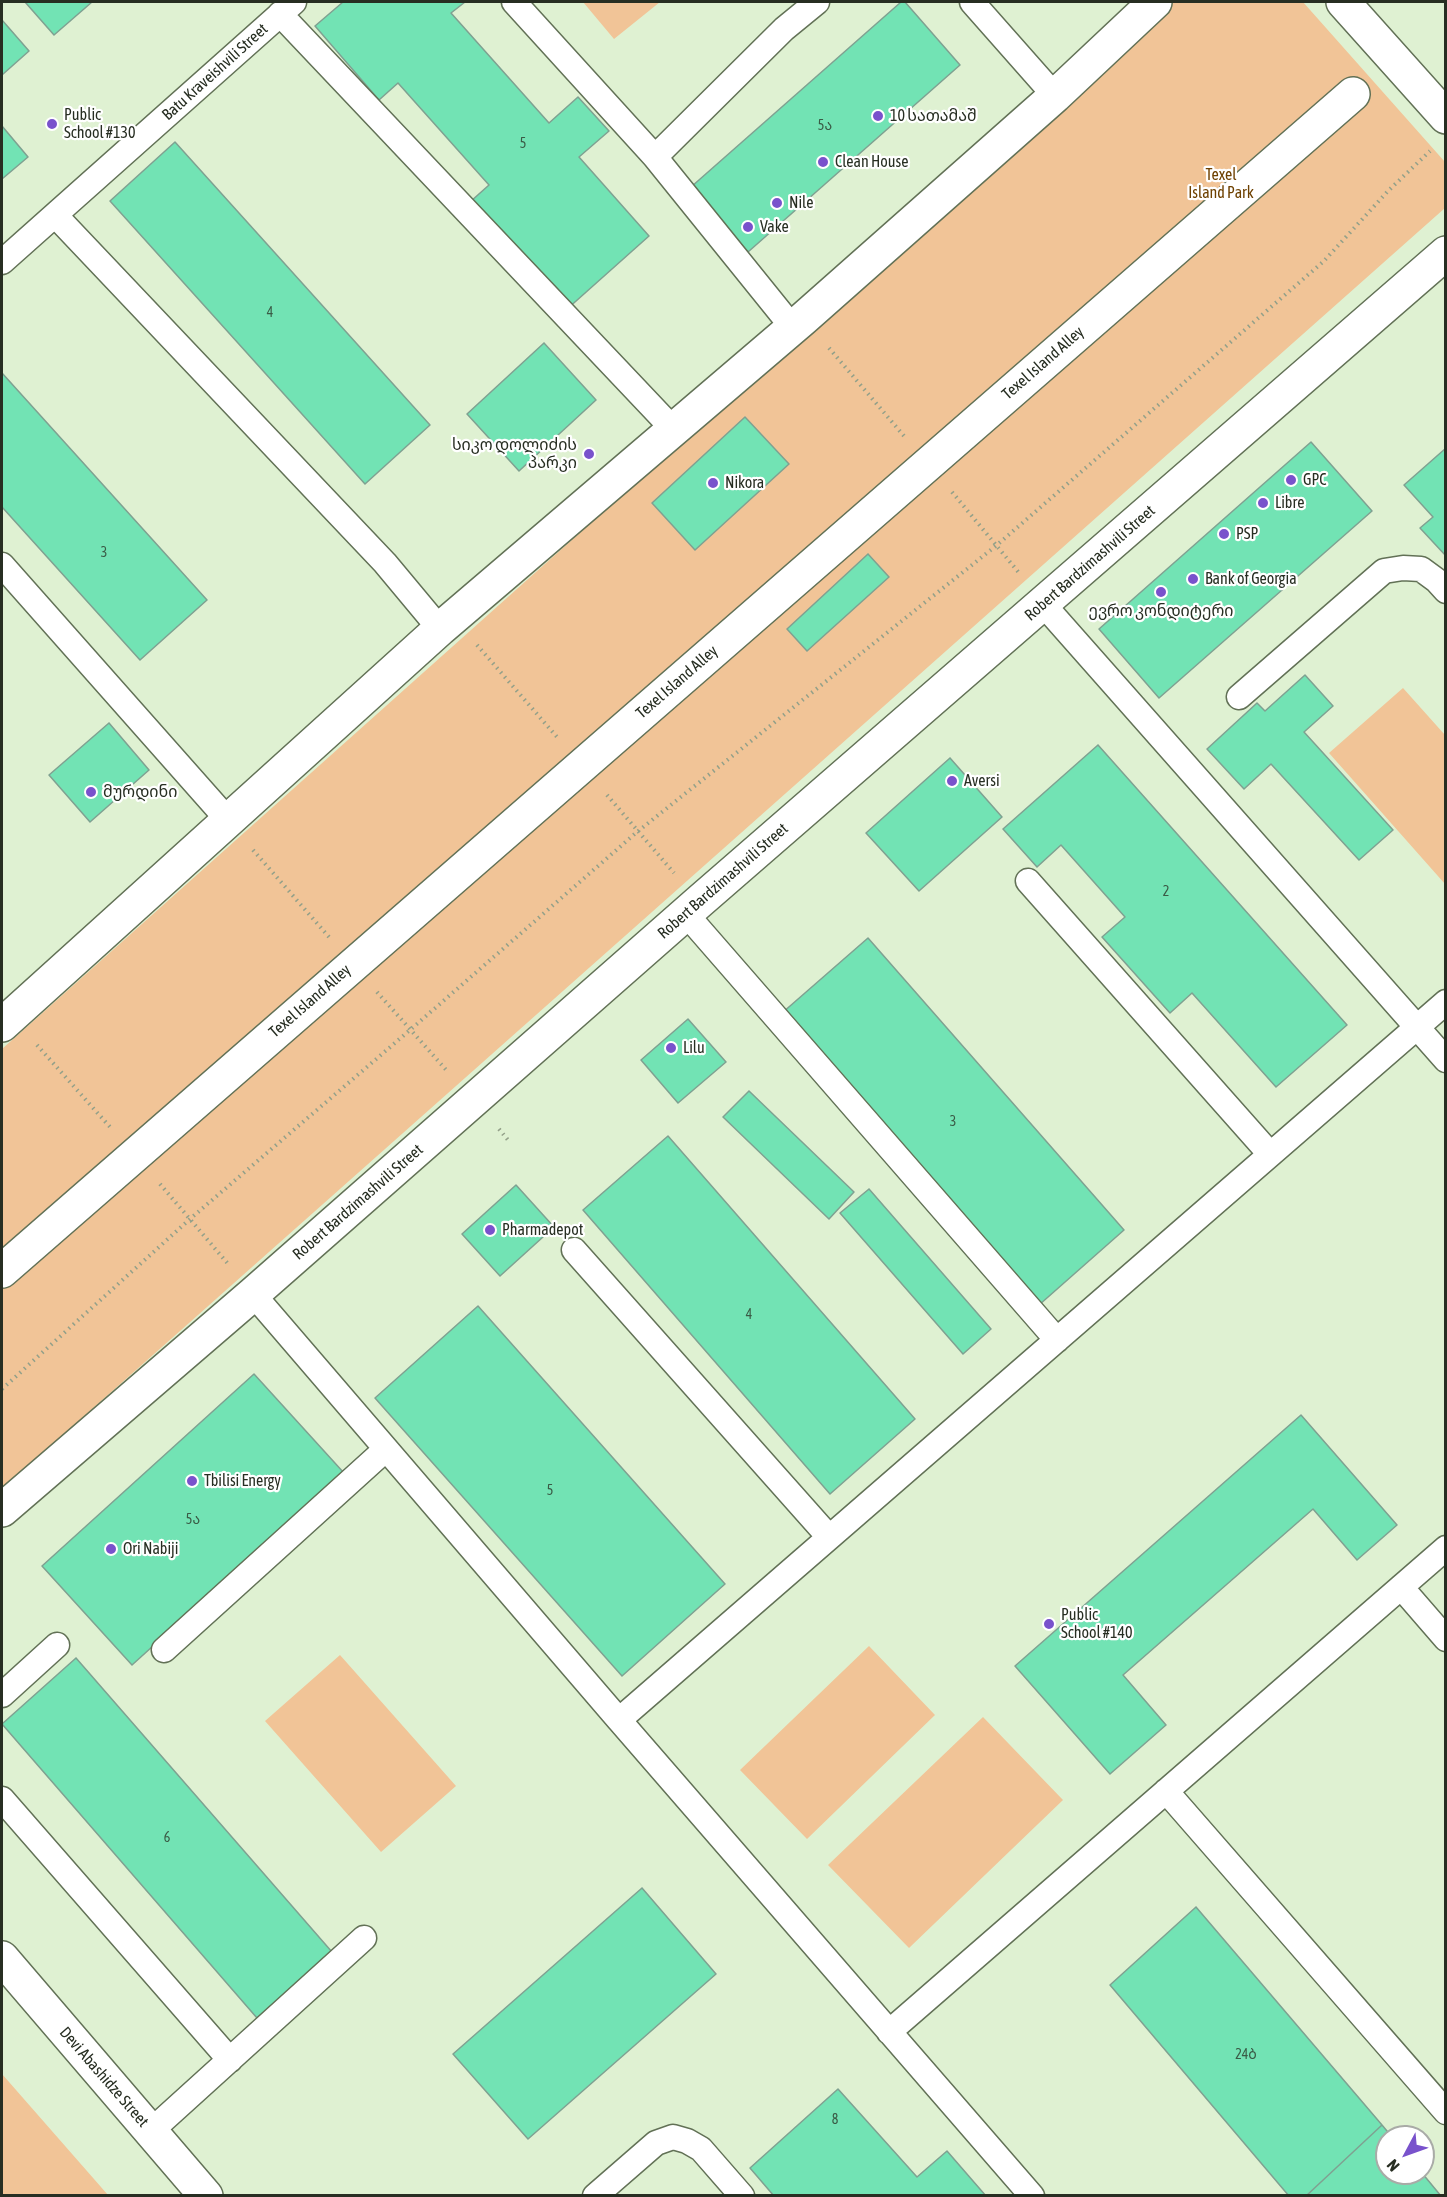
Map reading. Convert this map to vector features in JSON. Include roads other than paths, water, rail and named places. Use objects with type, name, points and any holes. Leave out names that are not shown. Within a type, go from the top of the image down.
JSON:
[{"type":"street","points":[[5,1015],[440,629],[793,328],[1055,96],[1155,2]]},
{"type":"street","points":[[1343,2],[1442,130]]},
{"type":"street","name":"Texel Island Alley","points":[[2,1271],[1353,94]]},
{"type":"street","name":"Robert Bardzimashvili Street","points":[[2,1510],[1446,254]]},
{"type":"street","name":"Devi Abashidze Street","points":[[2,1958],[206,2196]]},
{"type":"lane","points":[[514,2],[655,157],[793,328]]},
{"type":"lane","points":[[655,157],[784,29],[817,2]]},
{"type":"lane","points":[[972,2],[1055,96]]},
{"type":"lane","points":[[287,8],[673,429]]},
{"type":"lane","name":"Batu Kraveishvili Street","points":[[2,262],[287,8]]},
{"type":"lane","points":[[54,215],[385,563],[440,629]]},
{"type":"lane","points":[[2,565],[227,819]]},
{"type":"lane","points":[[1239,697],[1384,571],[1403,568],[1420,569],[1436,580],[1446,591]]},
{"type":"lane","points":[[1043,604],[1446,1060]]},
{"type":"lane","points":[[1028,881],[1270,1154]]},
{"type":"lane","points":[[686,914],[1057,1340]]},
{"type":"lane","points":[[619,1720],[1446,1002]]},
{"type":"lane","points":[[574,1250],[829,1537]]},
{"type":"lane","points":[[253,1294],[1032,2196]]},
{"type":"lane","points":[[164,1650],[386,1449]]},
{"type":"lane","points":[[890,2032],[1446,1548]]},
{"type":"lane","points":[[1401,1587],[1446,1639]]},
{"type":"lane","points":[[2,1695],[57,1645]]},
{"type":"lane","points":[[1166,1791],[1446,2112]]},
{"type":"lane","points":[[2,1799],[230,2060]]},
{"type":"lane","points":[[151,2131],[364,1938]]},
{"type":"lane","points":[[595,2196],[656,2143],[673,2137],[687,2141],[701,2150],[742,2196]]},
{"type":"place","name":"10 სათამაშ","points":[[878,116]]},
{"type":"place","name":"Public School #130","points":[[52,124]]},
{"type":"place","name":"Clean House","points":[[823,162]]},
{"type":"place","name":"Nile","points":[[777,203]]},
{"type":"place","name":"Vake","points":[[748,227]]},
{"type":"place","name":"სიკო დოლიძის პარკი","points":[[589,454]]},
{"type":"place","name":"GPC","points":[[1291,480]]},
{"type":"place","name":"Nikora","points":[[713,483]]},
{"type":"place","name":"Libre","points":[[1263,503]]},
{"type":"place","name":"PSP","points":[[1224,534]]},
{"type":"place","name":"Bank of Georgia","points":[[1193,579]]},
{"type":"place","name":"ევრო კონდიტერი","points":[[1161,592]]},
{"type":"place","name":"Aversi","points":[[952,781]]},
{"type":"place","name":"მურდინი","points":[[91,792]]},
{"type":"place","name":"Lilu","points":[[671,1048]]},
{"type":"place","name":"Pharmadepot","points":[[490,1230]]},
{"type":"place","name":"Tbilisi Energy","points":[[192,1481]]},
{"type":"place","name":"Ori Nabiji","points":[[111,1549]]},
{"type":"place","name":"Public School #140","points":[[1049,1624]]},
{"type":"park label","name":"Texel Island Park","points":[[1221,184]]}]
